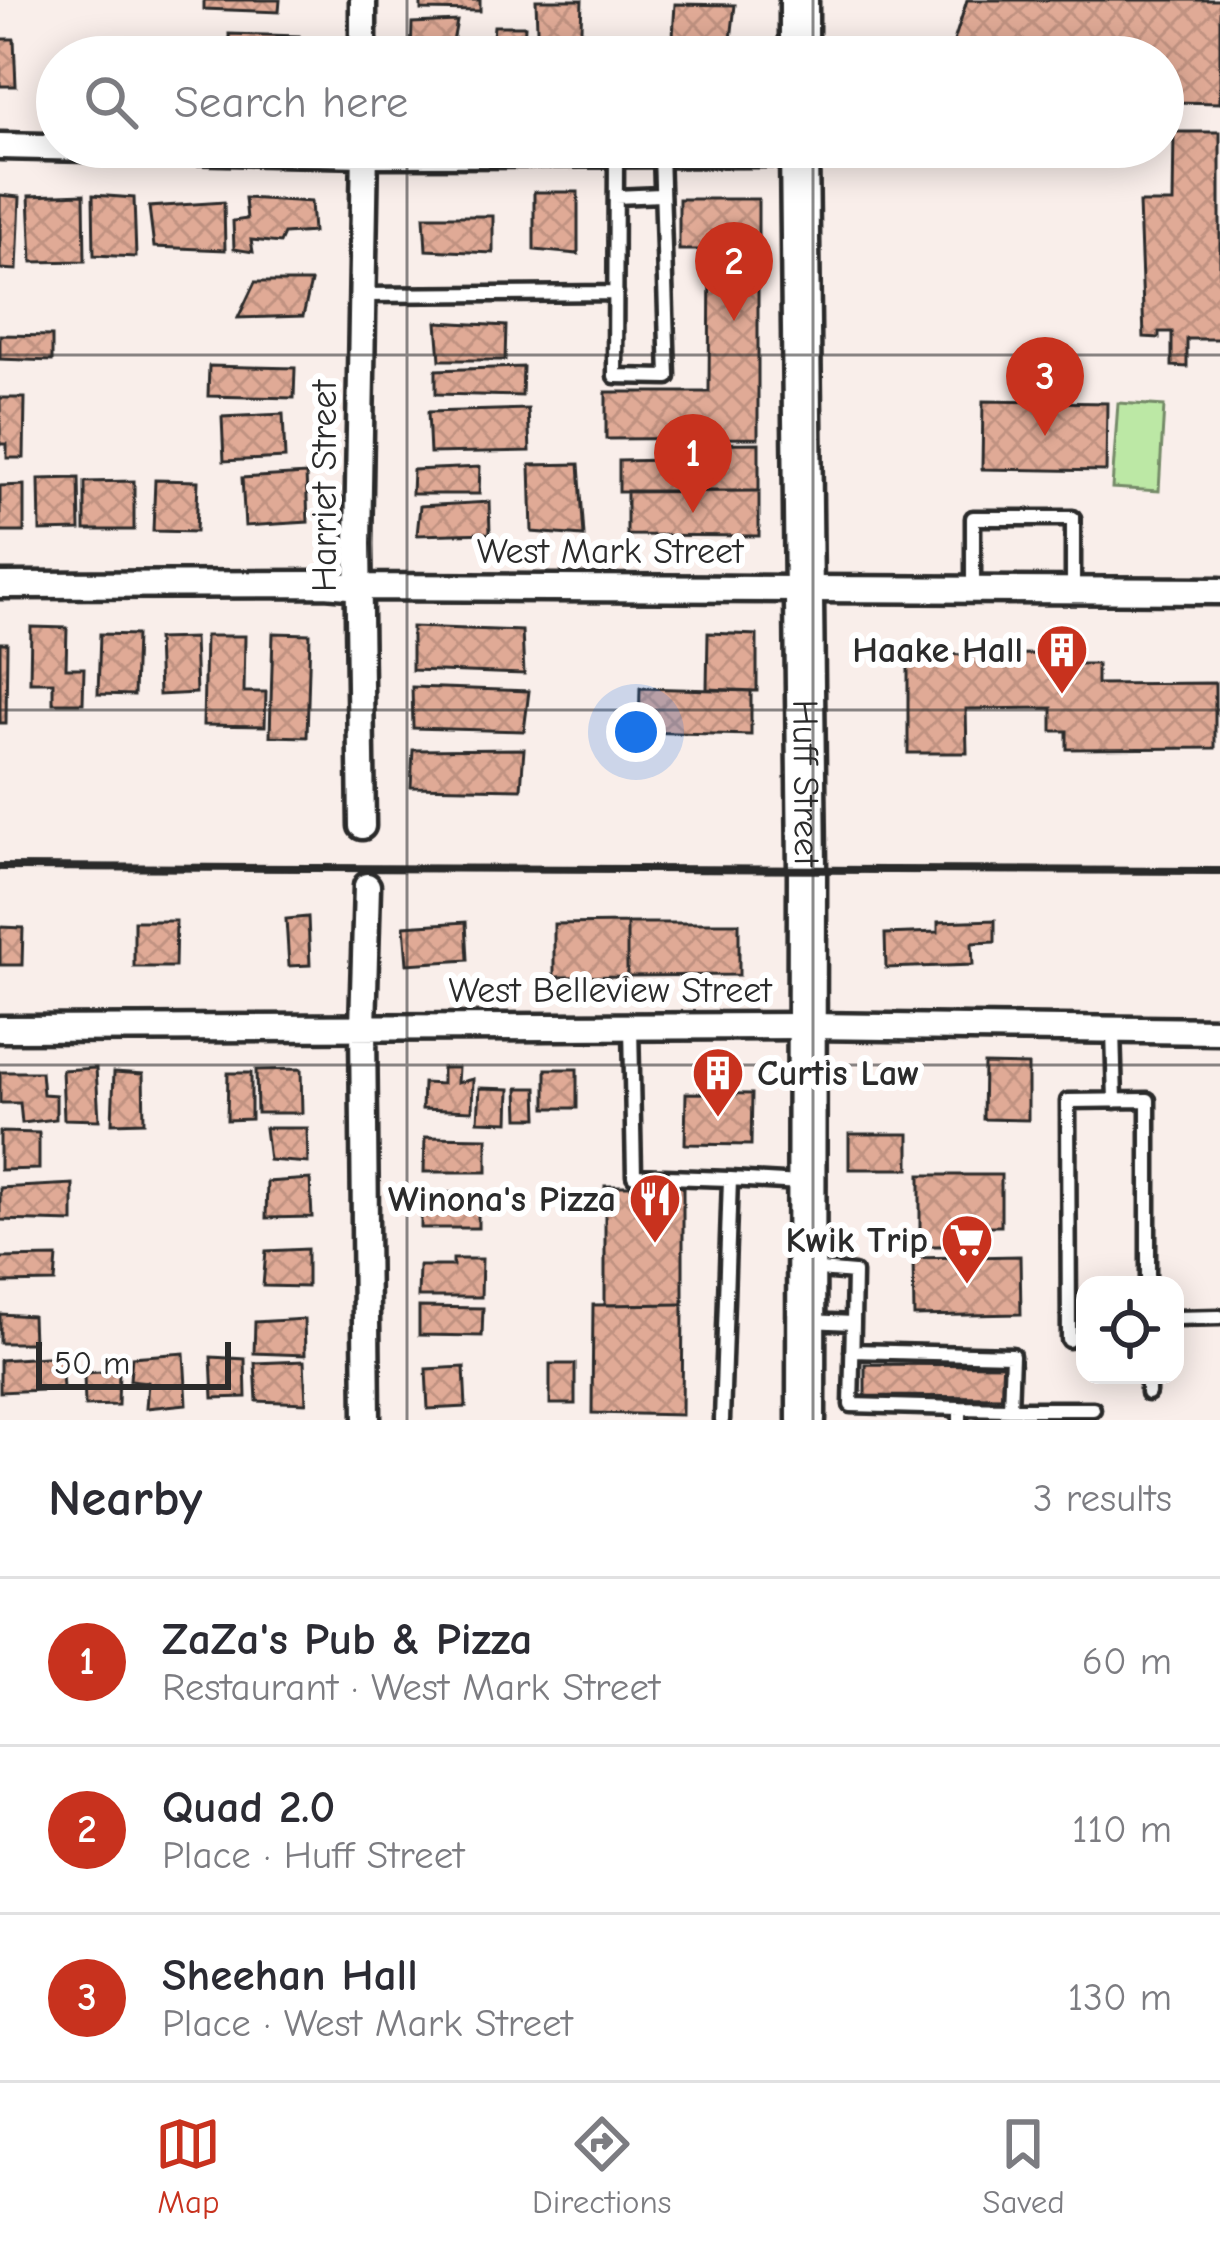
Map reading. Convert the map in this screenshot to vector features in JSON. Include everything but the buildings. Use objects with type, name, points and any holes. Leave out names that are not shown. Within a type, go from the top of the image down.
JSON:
[{"type":"main road","points":[[799,36],[800,0]]},
{"type":"main road","name":"Huff Street","points":[[799,168],[806,1420]]},
{"type":"street","points":[[363,0],[363,36]]},
{"type":"street","points":[[0,146],[36,146]]},
{"type":"street","name":"Harriet Street","points":[[362,826],[365,168]]},
{"type":"street","name":"West Mark Street","points":[[0,585],[1220,591]]},
{"type":"street","points":[[367,886],[362,1027],[367,1420]]},
{"type":"street","name":"West Belleview Street","points":[[0,1029],[807,1026],[1220,1031]]},
{"type":"lane","points":[[616,168],[615,376],[668,377],[661,168]]},
{"type":"lane","points":[[616,197],[661,195]]},
{"type":"lane","points":[[362,295],[616,293]]},
{"type":"lane","points":[[973,589],[973,518],[1072,518],[1072,590]]},
{"type":"lane","points":[[631,1026],[634,1176],[806,1184]]},
{"type":"lane","points":[[1113,1030],[1114,1101]]},
{"type":"lane","points":[[1069,1340],[1068,1101],[1148,1100],[1148,1276]]},
{"type":"lane","points":[[722,1420],[730,1180]]},
{"type":"lane","points":[[806,1268],[854,1273],[851,1405],[894,1401],[964,1408],[1093,1409]]},
{"type":"lane","points":[[1184,1318],[1220,1317]]},
{"type":"lane","points":[[806,1321],[854,1323]]},
{"type":"lane","points":[[852,1351],[928,1359],[1012,1354],[1010,1409]]},
{"type":"lane","points":[[1148,1384],[1148,1393]]},
{"type":"green space","points":[[1118,403],[1164,406],[1159,491],[1112,488]]},
{"type":"railway","points":[[0,867],[1220,871]]},
{"type":"place","name":"Quad 2.0","points":[[734,321]]},
{"type":"place","name":"Sheehan Hall","points":[[1045,436]]},
{"type":"place","name":"ZaZa's Pub & Pizza","points":[[693,513]]},
{"type":"place","name":"Haake Hall","points":[[1062,696]]},
{"type":"place","name":"Curtis Law","points":[[718,1119]]},
{"type":"place","name":"Winona's Pizza","points":[[655,1245]]},
{"type":"place","name":"Kwik Trip","points":[[967,1286]]}]
